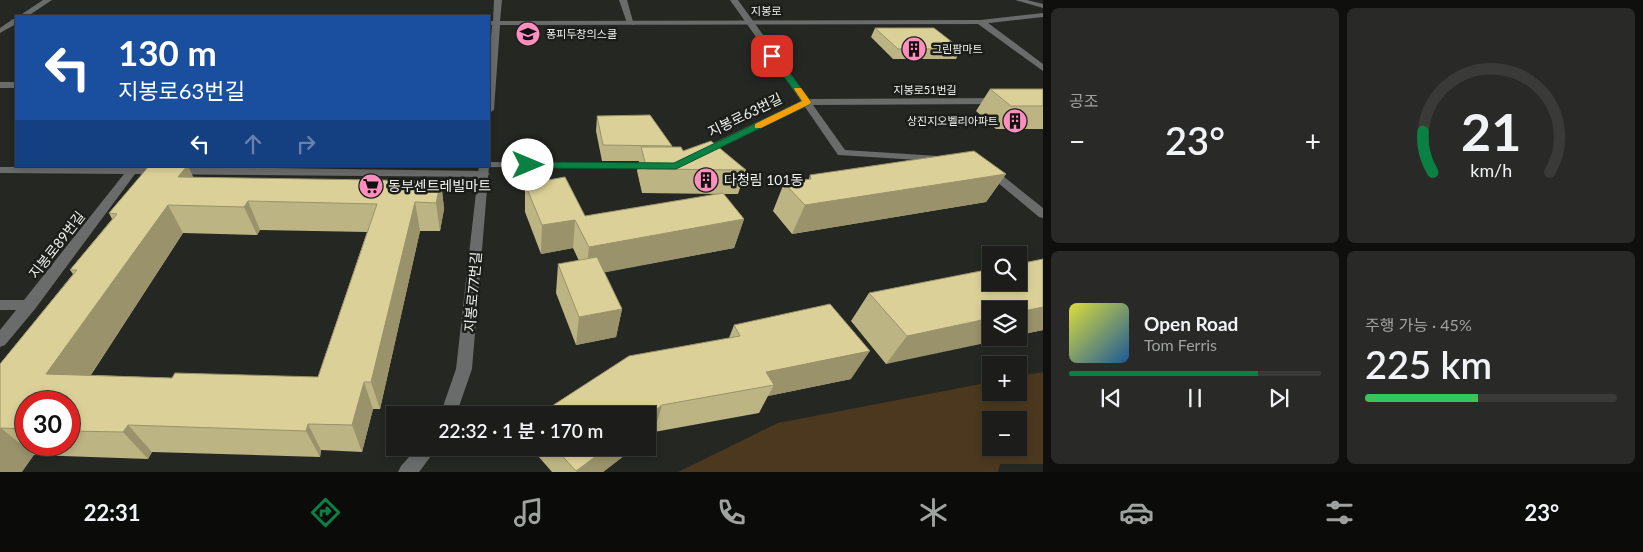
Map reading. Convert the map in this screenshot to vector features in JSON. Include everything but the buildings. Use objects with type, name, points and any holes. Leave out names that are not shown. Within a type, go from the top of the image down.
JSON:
[{"type":"street","points":[[25,15],[48,0]]},
{"type":"street","points":[[490,81],[492,23],[498,0]]},
{"type":"street","points":[[623,0],[631,23]]},
{"type":"street","name":"지봉로63번길","points":[[734,0],[842,153],[940,157],[965,162]]},
{"type":"street","points":[[1019,0],[1043,6]]},
{"type":"street","name":"지봉로","points":[[492,23],[981,22],[1043,15]]},
{"type":"street","points":[[981,22],[1043,68]]},
{"type":"street","points":[[0,24],[15,23]]},
{"type":"street","points":[[0,31],[15,23]]},
{"type":"street","points":[[0,85],[15,86]]},
{"type":"street","name":"지봉로51번길","points":[[807,102],[1013,101]]},
{"type":"street","name":"지봉로63번길","points":[[692,158],[807,102]]},
{"type":"street","points":[[0,170],[135,168],[486,169],[666,166]]},
{"type":"street","name":"지봉로89번길","points":[[0,341],[30,305],[135,168]]},
{"type":"street","points":[[982,168],[990,171],[1043,214]]},
{"type":"street","name":"지봉로77번길","points":[[451,406],[464,370],[486,169]]},
{"type":"street","points":[[0,305],[30,305]]},
{"type":"street","points":[[406,472],[421,456]]},
{"type":"shaded area","points":[[1043,372],[1043,464],[1000,464],[998,472],[678,472],[778,423],[982,384],[982,401],[1027,401],[1027,375]]},
{"type":"slow traffic","points":[[758,126],[807,102],[798,89]]},
{"type":"place","name":"퐁피두창의스쿨","points":[[528,34]]},
{"type":"place","name":"그린팜마트","points":[[914,49]]},
{"type":"place","name":"상진지오벨리아파트","points":[[1015,121]]},
{"type":"place","name":"다청림 101동","points":[[706,180]]},
{"type":"place","name":"동부센트레빌마트","points":[[371,186]]},
{"type":"route","points":[[528,165],[676,166],[807,102],[772,56]]}]
